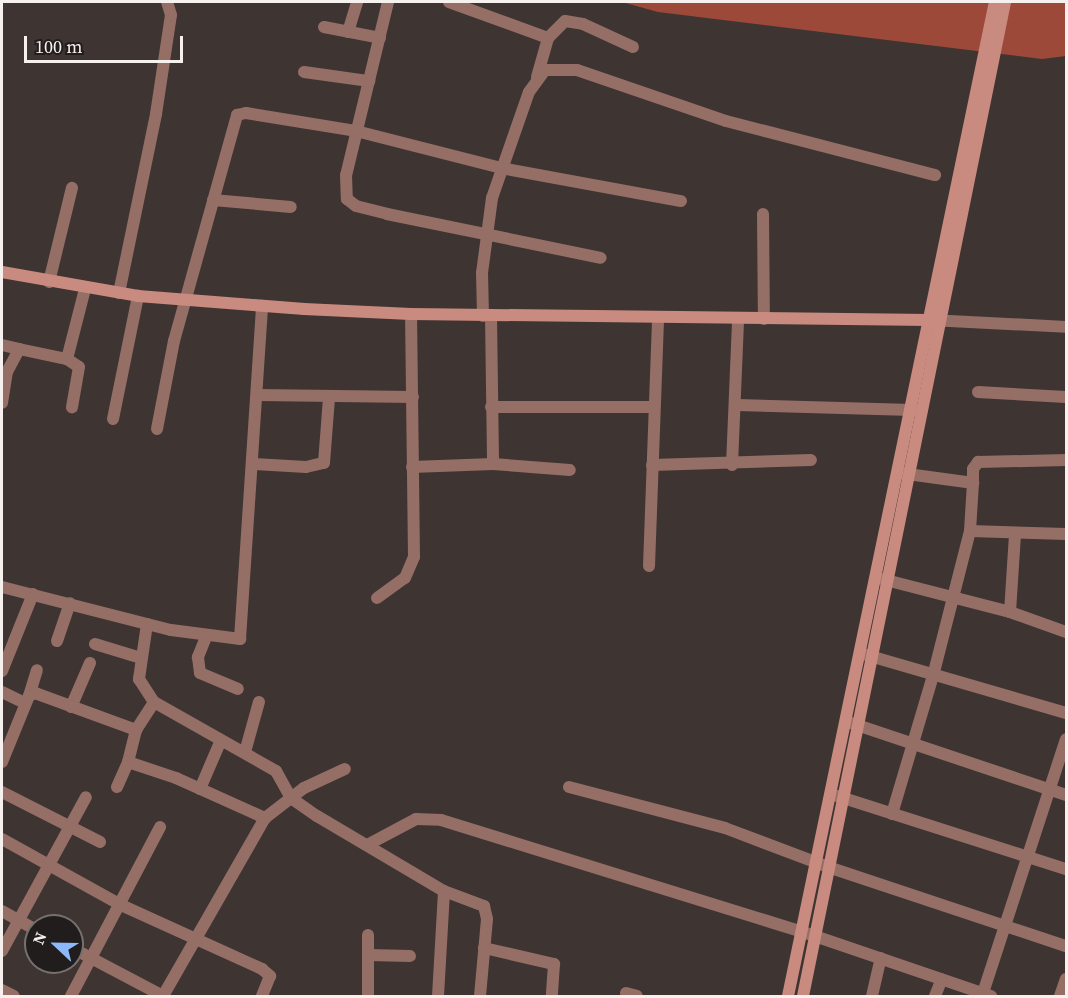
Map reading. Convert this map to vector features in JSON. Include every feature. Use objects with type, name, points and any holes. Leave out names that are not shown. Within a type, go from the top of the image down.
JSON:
[{"type":"main road","points":[[958,212],[995,2]]},
{"type":"main road","points":[[802,996],[858,725],[874,577],[904,474],[958,212],[1005,2]]},
{"type":"main road","points":[[2,273],[85,289],[138,296],[411,315],[936,320]]},
{"type":"main road","points":[[788,996],[845,721],[888,582],[912,410],[936,320]]},
{"type":"street","points":[[119,293],[160,92],[171,15],[167,2]]},
{"type":"street","points":[[348,32],[357,2]]},
{"type":"street","points":[[388,2],[344,188],[347,199],[356,206],[602,258]]},
{"type":"street","points":[[449,2],[548,38]]},
{"type":"street","points":[[493,464],[486,235],[501,168],[537,78],[548,38],[565,21],[575,21],[633,47]]},
{"type":"street","points":[[324,27],[380,38]]},
{"type":"street","points":[[537,78],[553,68],[578,70],[726,121],[935,175]]},
{"type":"street","points":[[304,72],[369,81]]},
{"type":"street","points":[[157,429],[186,299],[237,115],[356,131],[501,168],[681,201]]},
{"type":"street","points":[[48,282],[72,188]]},
{"type":"street","points":[[213,200],[291,207]]},
{"type":"street","points":[[763,214],[764,319]]},
{"type":"street","points":[[67,359],[85,289]]},
{"type":"street","points":[[113,419],[138,296]]},
{"type":"street","points":[[2,587],[206,637],[234,641],[243,634],[262,306]]},
{"type":"street","points":[[377,598],[405,578],[414,557],[411,315]]},
{"type":"street","points":[[649,566],[658,318]]},
{"type":"street","points":[[732,465],[737,405],[738,319]]},
{"type":"street","points":[[936,320],[1066,327]]},
{"type":"street","points":[[2,345],[67,359],[79,367],[72,407]]},
{"type":"street","points":[[2,403],[7,372],[19,349]]},
{"type":"street","points":[[978,392],[1066,397]]},
{"type":"street","points":[[258,395],[329,398],[413,397]]},
{"type":"street","points":[[254,464],[306,467],[324,463],[329,398]]},
{"type":"street","points":[[737,405],[912,410]]},
{"type":"street","points":[[491,407],[653,407]]},
{"type":"street","points":[[652,465],[732,465],[811,460]]},
{"type":"street","points":[[892,814],[953,600],[969,531],[973,483],[978,462],[1066,460]]},
{"type":"street","points":[[412,467],[493,464],[570,470]]},
{"type":"street","points":[[904,474],[973,483]]},
{"type":"street","points":[[969,531],[1066,534]]},
{"type":"street","points":[[1010,612],[1015,534]]},
{"type":"street","points":[[874,577],[953,600],[1010,612],[1066,632]]},
{"type":"street","points":[[2,671],[33,594]]},
{"type":"street","points":[[57,641],[70,603]]},
{"type":"street","points":[[147,624],[139,679],[154,702],[245,752],[283,777],[291,798],[444,891],[484,906],[484,948],[480,996]]},
{"type":"street","points":[[206,637],[198,657],[200,673],[238,689]]},
{"type":"street","points":[[95,644],[141,658]]},
{"type":"street","points":[[866,655],[1066,713]]},
{"type":"street","points":[[71,707],[90,663]]},
{"type":"street","points":[[2,762],[37,670]]},
{"type":"street","points":[[2,692],[27,700],[41,693],[71,707],[136,730]]},
{"type":"street","points":[[117,787],[128,762],[136,730],[154,702]]},
{"type":"street","points":[[245,752],[259,702]]},
{"type":"street","points":[[845,721],[913,746],[1066,795]]},
{"type":"street","points":[[369,844],[416,819],[441,819],[800,931],[985,996],[1005,926],[1030,860],[1066,739]]},
{"type":"street","points":[[201,789],[221,740]]},
{"type":"street","points":[[128,762],[201,789],[265,818]]},
{"type":"street","points":[[84,954],[163,996],[196,940],[253,833],[265,818],[291,798],[345,769]]},
{"type":"street","points":[[568,787],[719,826],[828,867],[1066,946]]},
{"type":"street","points":[[2,792],[100,842]]},
{"type":"street","points":[[830,794],[1030,860],[1066,869]]},
{"type":"street","points":[[2,951],[86,797]]},
{"type":"street","points":[[71,996],[122,904],[160,827]]},
{"type":"street","points":[[2,838],[122,904],[262,969],[270,976],[262,996]]},
{"type":"street","points":[[438,996],[444,891]]},
{"type":"street","points":[[2,911],[24,924]]},
{"type":"street","points":[[368,935],[368,996]]},
{"type":"street","points":[[484,948],[554,964],[552,996]]},
{"type":"street","points":[[368,955],[410,956]]},
{"type":"street","points":[[872,996],[881,958]]},
{"type":"street","points":[[935,996],[942,979]]},
{"type":"street","points":[[1060,996],[1066,979]]},
{"type":"street","points":[[2,990],[14,996]]},
{"type":"shaded area","points":[[622,2],[1066,2],[1066,56],[1042,59],[658,12]]}]
